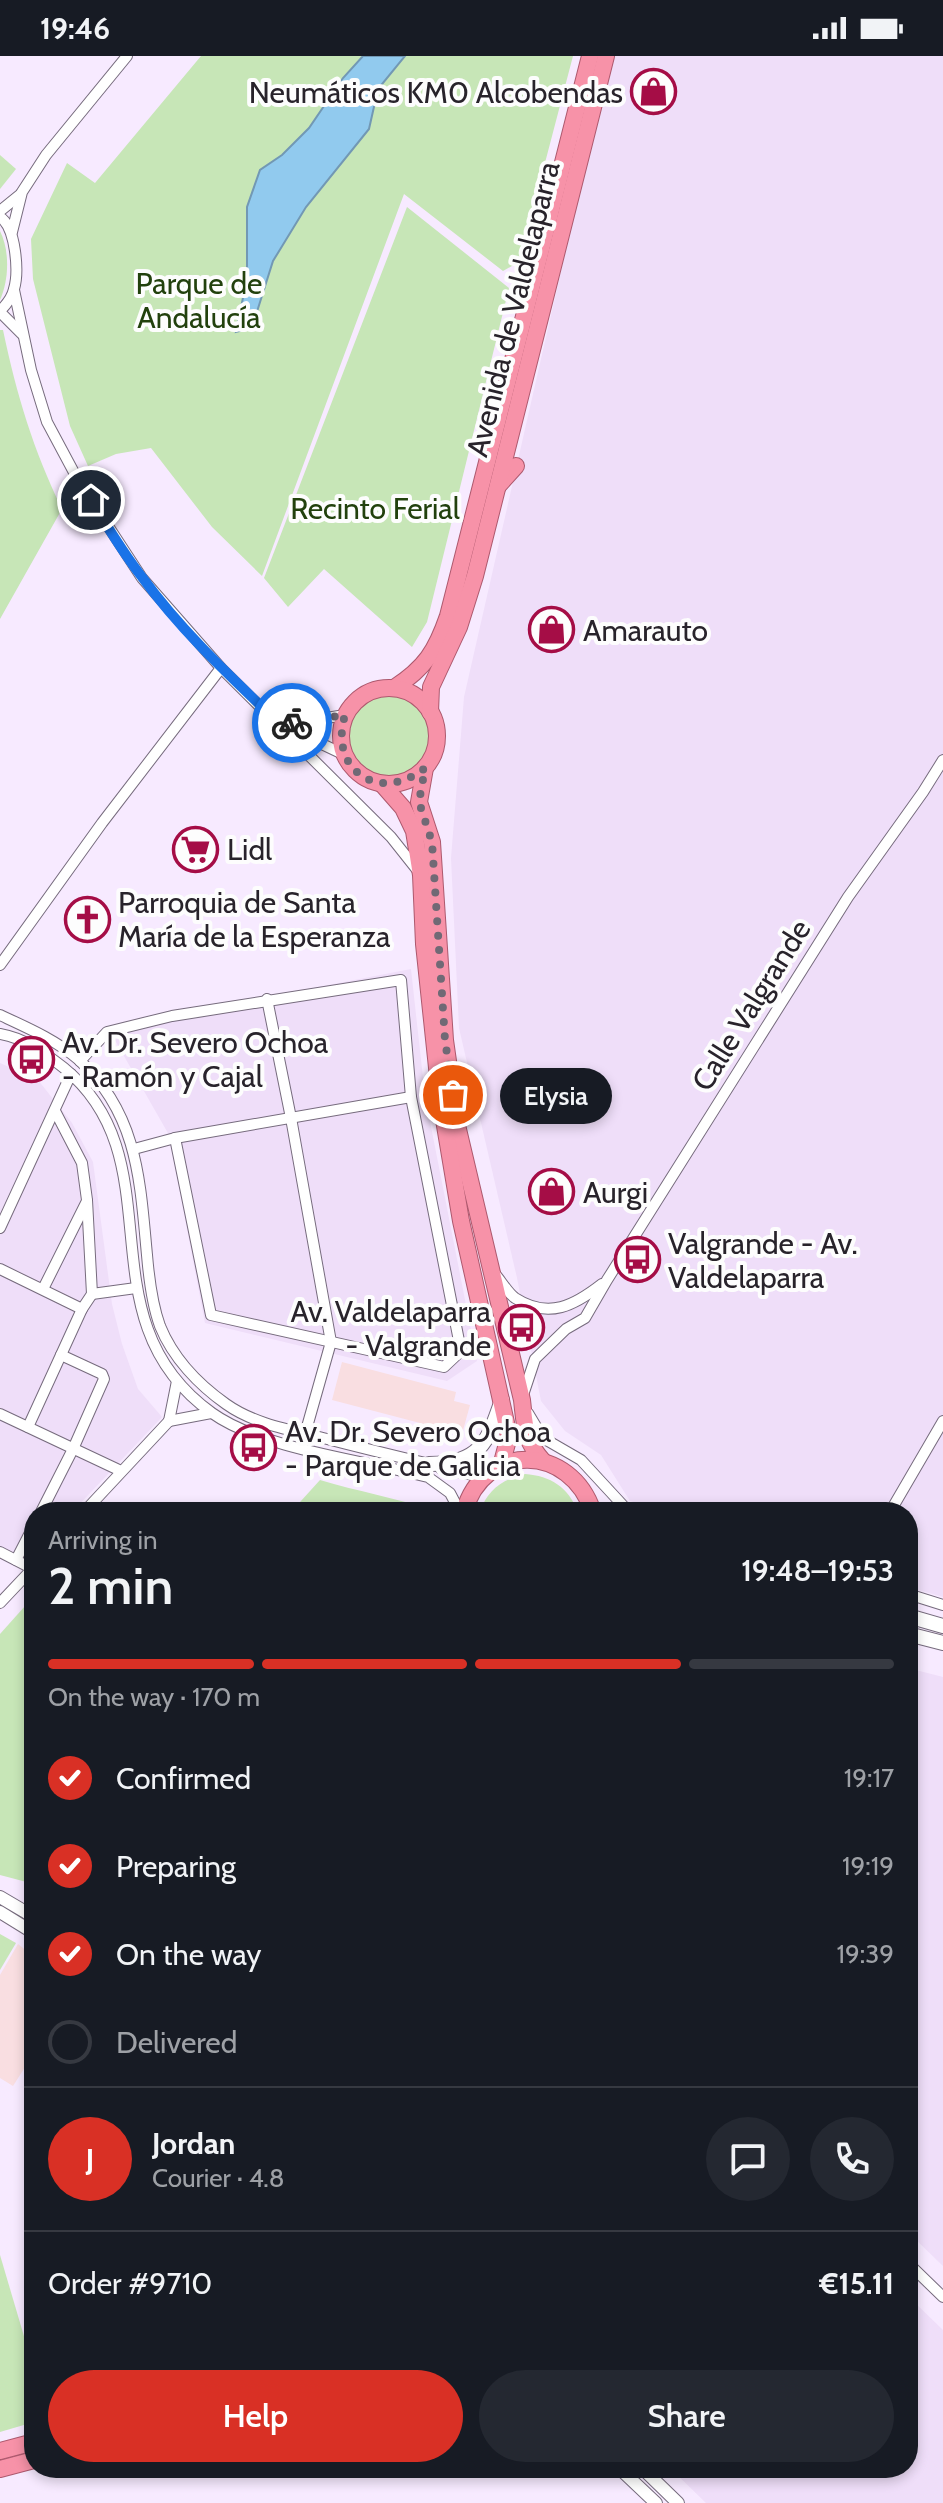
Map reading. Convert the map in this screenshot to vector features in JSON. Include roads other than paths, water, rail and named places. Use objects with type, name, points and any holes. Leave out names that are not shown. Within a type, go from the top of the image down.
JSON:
[{"type":"highway","name":"Avenida de Valdelaparra","points":[[394,688],[418,672],[441,637],[448,616],[590,56]]},
{"type":"highway","name":"Avenida de Valdelaparra","points":[[430,712],[431,687],[459,627],[497,487],[606,56]]},
{"type":"highway","points":[[497,487],[516,466]]},
{"type":"highway","points":[[382,784],[413,778],[425,768],[437,741],[436,726],[421,700],[409,692],[394,688],[365,694],[353,703],[345,715],[341,742],[345,755],[360,774],[382,784],[403,808],[414,831],[421,875],[424,944],[440,1096],[461,1221],[509,1436],[498,1467]]},
{"type":"highway","points":[[425,768],[419,802],[432,842],[449,1064],[461,1142],[522,1400],[526,1432],[530,1447],[543,1461]]},
{"type":"highway","points":[[467,1502],[479,1481],[498,1467],[527,1459],[561,1468],[577,1480],[590,1502]]},
{"type":"highway","points":[[0,2451],[24,2445]]},
{"type":"highway","points":[[0,2469],[24,2463]]},
{"type":"main road","points":[[429,1464],[452,1464],[483,1447],[502,1400]]},
{"type":"main road","points":[[429,1464],[473,1473],[498,1467]]},
{"type":"main road","points":[[918,1619],[943,1626]]},
{"type":"main road","points":[[918,1637],[943,1643]]},
{"type":"street","points":[[12,232],[0,214],[22,192],[46,155],[127,56]]},
{"type":"street","points":[[22,192],[12,232],[14,290],[31,370],[47,422],[78,480],[142,578],[221,668],[391,837],[421,875]]},
{"type":"street","points":[[14,290],[0,311],[23,335]]},
{"type":"street","points":[[0,965],[102,823],[221,668]]},
{"type":"street","points":[[281,725],[345,715]]},
{"type":"street","points":[[281,725],[345,755]]},
{"type":"street","name":"Calle Valgrande","points":[[522,1400],[535,1359],[566,1329],[585,1318],[848,897],[943,760]]},
{"type":"street","points":[[80,1061],[107,1032],[172,1016],[267,999],[401,980],[411,1097],[461,1351],[444,1367],[211,1315],[175,1138]]},
{"type":"street","points":[[267,999],[331,1342],[305,1434]]},
{"type":"street","points":[[0,1015],[50,1039],[80,1061],[116,1106],[134,1149],[152,1298],[161,1328],[188,1371],[228,1406],[265,1423],[429,1464]]},
{"type":"street","points":[[0,1034],[39,1050],[71,1074],[98,1106],[120,1151],[136,1288],[149,1336],[177,1381],[211,1413],[233,1425],[273,1440],[428,1477],[450,1493],[456,1502]]},
{"type":"street","points":[[0,1228],[71,1074]]},
{"type":"street","points":[[134,1149],[175,1138],[411,1097]]},
{"type":"street","points":[[28,1427],[82,1309],[92,1294],[82,1163],[55,1111]]},
{"type":"street","points":[[43,1289],[87,1200]]},
{"type":"street","points":[[0,1269],[82,1309]]},
{"type":"street","points":[[492,1270],[515,1298],[547,1310],[575,1304],[607,1280]]},
{"type":"street","points":[[92,1294],[136,1288]]},
{"type":"street","points":[[46,1502],[104,1379],[102,1374],[61,1355]]},
{"type":"street","points":[[93,1502],[169,1421],[177,1381]]},
{"type":"street","points":[[522,1400],[543,1438],[581,1460],[620,1502]]},
{"type":"street","points":[[169,1421],[211,1413]]},
{"type":"street","points":[[0,1414],[121,1471]]},
{"type":"street","points":[[896,1502],[943,1421]]},
{"type":"street","points":[[16,1560],[24,1544]]},
{"type":"street","points":[[0,1552],[24,1564]]},
{"type":"street","points":[[0,1603],[24,1578]]},
{"type":"street","points":[[918,1597],[943,1605]]},
{"type":"street","points":[[0,1897],[24,1911]]},
{"type":"street","points":[[0,1912],[24,1927]]},
{"type":"street","points":[[918,2273],[943,2297]]},
{"type":"street","points":[[630,2478],[656,2503]]},
{"type":"street","points":[[652,2478],[678,2503]]},
{"type":"water","points":[[363,56],[405,56],[378,89],[369,129],[306,207],[273,261],[255,318],[248,320],[248,329],[236,332],[247,278],[247,207],[260,170],[282,155],[309,128],[343,78]]},
{"type":"place","name":"Neumáticos KM0 Alcobendas","points":[[654,92]]},
{"type":"place","name":"Amarauto","points":[[552,630]]},
{"type":"place","name":"Lidl","points":[[196,849]]},
{"type":"place","name":"Parroquia de Santa María de la Esperanza","points":[[87,919]]},
{"type":"place","name":"Av. Dr. Severo Ochoa - Ramón y Cajal","points":[[31,1059]]},
{"type":"place","name":"Elysia","points":[[453,1095]]},
{"type":"place","name":"Aurgi","points":[[552,1192]]},
{"type":"place","name":"Valgrande - Av. Valdelaparra","points":[[637,1260]]},
{"type":"place","name":"Av. Valdelaparra - Valgrande","points":[[522,1328]]},
{"type":"place","name":"Av. Dr. Severo Ochoa - Parque de Galicia","points":[[254,1448]]},
{"type":"park label","name":"Parque de Andalucía","points":[[199,300]]},
{"type":"park label","name":"Recinto Ferial","points":[[375,508]]}]
